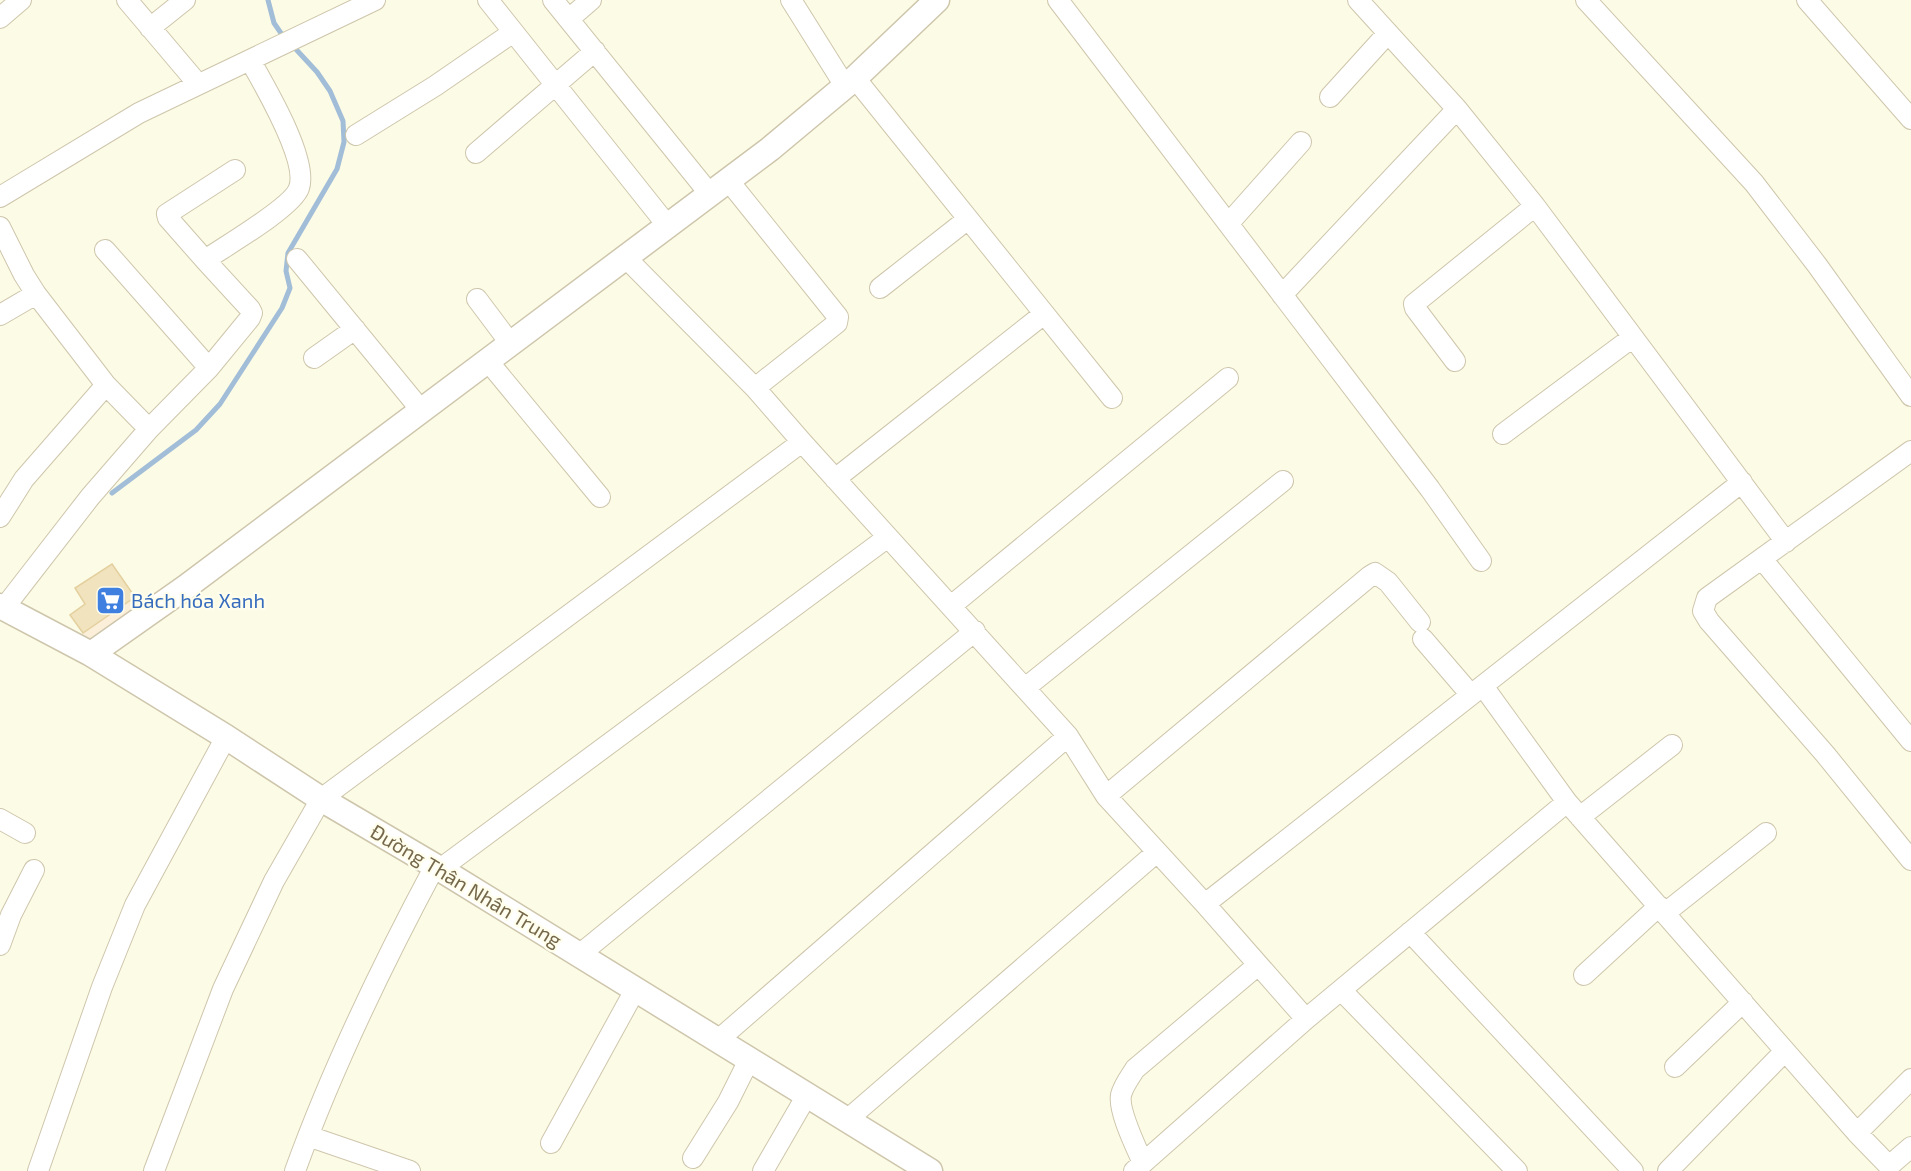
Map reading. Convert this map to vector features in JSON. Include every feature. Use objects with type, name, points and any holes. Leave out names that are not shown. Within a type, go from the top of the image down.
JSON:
[{"type":"street","points":[[0,18],[21,0]]},
{"type":"street","points":[[127,0],[198,84]]},
{"type":"street","points":[[150,28],[185,0]]},
{"type":"street","points":[[0,197],[139,113],[375,0]]},
{"type":"street","points":[[488,0],[667,225]]},
{"type":"street","points":[[553,0],[595,51],[838,317],[837,323],[756,387]]},
{"type":"street","points":[[568,19],[591,0]]},
{"type":"street","points":[[790,0],[850,82],[968,219],[1112,398]]},
{"type":"street","points":[[91,654],[186,587],[770,149],[850,82],[937,0]]},
{"type":"street","points":[[1058,0],[1430,489],[1481,561]]},
{"type":"street","points":[[1358,0],[1457,109],[1535,206],[1786,542]]},
{"type":"street","points":[[1586,0],[1754,183],[1817,265],[1911,396]]},
{"type":"street","points":[[1807,0],[1911,119]]},
{"type":"street","points":[[356,135],[435,86],[512,33]]},
{"type":"street","points":[[1330,96],[1388,33]]},
{"type":"street","points":[[476,153],[595,51]]},
{"type":"street","points":[[205,260],[287,205],[299,189],[297,160],[288,132],[250,60]]},
{"type":"street","points":[[1282,295],[1457,109]]},
{"type":"street","points":[[1228,223],[1301,142]]},
{"type":"street","points":[[1,609],[69,523],[149,429],[209,368],[252,313],[168,218],[167,214],[235,170]]},
{"type":"street","points":[[1455,361],[1414,304],[1535,206]]},
{"type":"street","points":[[880,288],[968,219]]},
{"type":"street","points":[[0,227],[36,294],[106,385],[149,429]]},
{"type":"street","points":[[105,250],[209,368]]},
{"type":"street","points":[[626,258],[756,387],[835,479],[1068,736],[1106,796],[1306,1019]]},
{"type":"street","points":[[297,259],[421,410]]},
{"type":"street","points":[[0,315],[36,294]]},
{"type":"street","points":[[477,299],[510,343]]},
{"type":"street","points":[[835,479],[1044,314]]},
{"type":"street","points":[[314,358],[355,329]]},
{"type":"street","points":[[1503,434],[1633,337]]},
{"type":"street","points":[[487,360],[600,497]]},
{"type":"street","points":[[951,606],[1228,378]]},
{"type":"street","points":[[0,517],[24,479],[106,385]]},
{"type":"street","points":[[154,1171],[223,988],[274,881],[321,799],[802,442]]},
{"type":"street","points":[[1910,453],[1707,598],[1703,611],[1709,621],[1825,754],[1911,860]]},
{"type":"street","points":[[1025,688],[1283,481]]},
{"type":"street","points":[[1205,904],[1742,482]]},
{"type":"street","points":[[296,1171],[308,1136],[368,997],[437,867],[888,537]]},
{"type":"street","points":[[1762,559],[1911,741]]},
{"type":"street","points":[[1106,796],[1375,573],[1384,578],[1421,630],[1477,691],[1567,802],[1887,1169],[1911,1147]]},
{"type":"street","name":"Đường Thân Nhân Trung","points":[[1,609],[91,654],[321,799],[437,867],[930,1171]]},
{"type":"street","points":[[579,955],[975,632]]},
{"type":"street","points":[[717,1041],[1068,736]]},
{"type":"street","points":[[38,1171],[102,987],[135,905],[226,737]]},
{"type":"street","points":[[1580,817],[1672,745]]},
{"type":"street","points":[[1258,965],[1135,1070],[1126,1083],[1120,1104],[1138,1167],[1306,1019],[1567,802]]},
{"type":"street","points":[[0,819],[25,833]]},
{"type":"street","points":[[1584,975],[1662,910],[1766,833]]},
{"type":"street","points":[[848,1119],[1157,852]]},
{"type":"street","points":[[0,945],[6,912],[34,870]]},
{"type":"street","points":[[1410,932],[1633,1171]]},
{"type":"street","points":[[551,1143],[635,990]]},
{"type":"street","points":[[1341,990],[1517,1171]]},
{"type":"street","points":[[1675,1067],[1743,1002]]},
{"type":"street","points":[[1668,1171],[1785,1051]]},
{"type":"street","points":[[693,1158],[728,1102],[749,1060]]},
{"type":"street","points":[[1857,1133],[1911,1079]]},
{"type":"street","points":[[763,1171],[807,1095]]},
{"type":"street","points":[[308,1136],[410,1171]]},
{"type":"shaded area","name":"Bách hóa Xanh","points":[[112,564],[141,607],[90,643],[70,615],[85,604],[75,588]]},
{"type":"building","name":"Bách hóa Xanh","points":[[112,564],[135,597],[83,633],[70,615],[85,604],[75,588]]},
{"type":"waterway","points":[[268,0],[274,23],[285,39]]},
{"type":"waterway","points":[[112,493],[196,430],[220,404],[282,308],[290,288],[286,271],[288,253],[337,169],[344,142],[343,121],[330,91],[317,72],[292,45]]},
{"type":"place","name":"Bách hóa Xanh","points":[[110,601]]}]
